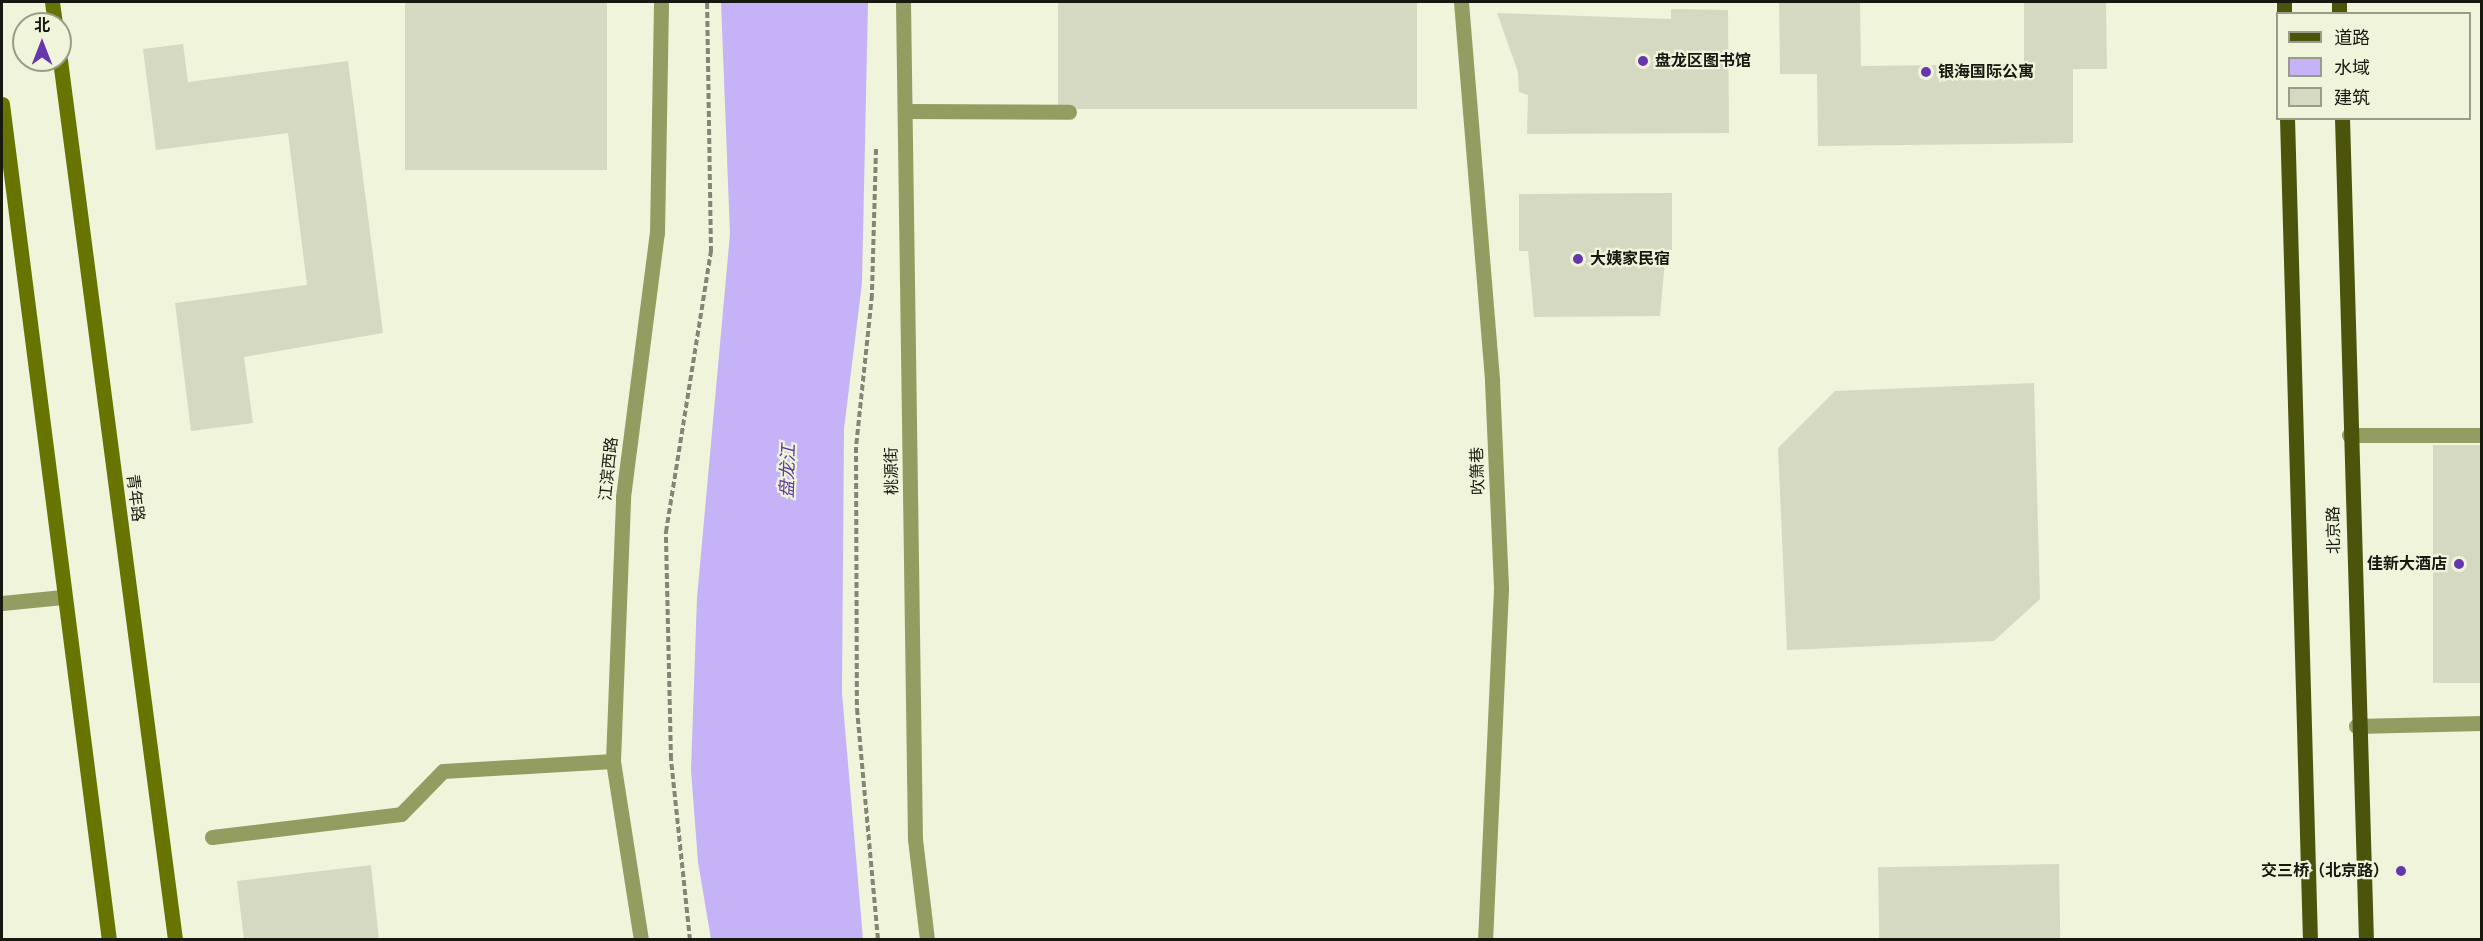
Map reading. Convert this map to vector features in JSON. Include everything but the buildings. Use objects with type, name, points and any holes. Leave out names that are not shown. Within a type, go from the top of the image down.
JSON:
[{"type":"main road","name":"青年路","points":[[62,72],[175,939]]},
{"type":"main road","points":[[2,104],[63,597],[109,939]]},
{"type":"main road","points":[[2287,120],[2310,939]]},
{"type":"main road","name":"北京路","points":[[2342,120],[2356,726],[2366,939]]},
{"type":"street","name":"江滨西路","points":[[641,939],[613,761],[623,497],[657,233],[661,2]]},
{"type":"street","name":"桃源街","points":[[903,2],[915,839],[927,939]]},
{"type":"street","name":"吹箫巷","points":[[1461,2],[1492,381],[1501,589],[1485,939]]},
{"type":"street","points":[[905,111],[1069,112]]},
{"type":"street","points":[[2349,435],[2481,435]]},
{"type":"street","points":[[2,603],[63,597]]},
{"type":"street","points":[[2356,726],[2481,723]]},
{"type":"street","points":[[212,837],[401,814],[443,771],[613,761]]},
{"type":"path","points":[[690,939],[671,759],[666,532],[711,252],[707,2]]},
{"type":"path","points":[[876,145],[872,295],[856,471],[857,709],[878,939]]},
{"type":"water","name":"盘龙江","points":[[721,2],[868,2],[862,283],[844,429],[842,693],[863,939],[711,939],[698,862],[691,770],[697,598],[730,234]]},
{"type":"place","name":"盘龙区图书馆","points":[[1643,61]]},
{"type":"place","name":"银海国际公寓","points":[[1926,72]]},
{"type":"place","name":"大姨家民宿","points":[[1578,259]]},
{"type":"place","name":"佳新大酒店","points":[[2459,564]]},
{"type":"place","name":"交三桥（北京路）","points":[[2401,871]]}]
